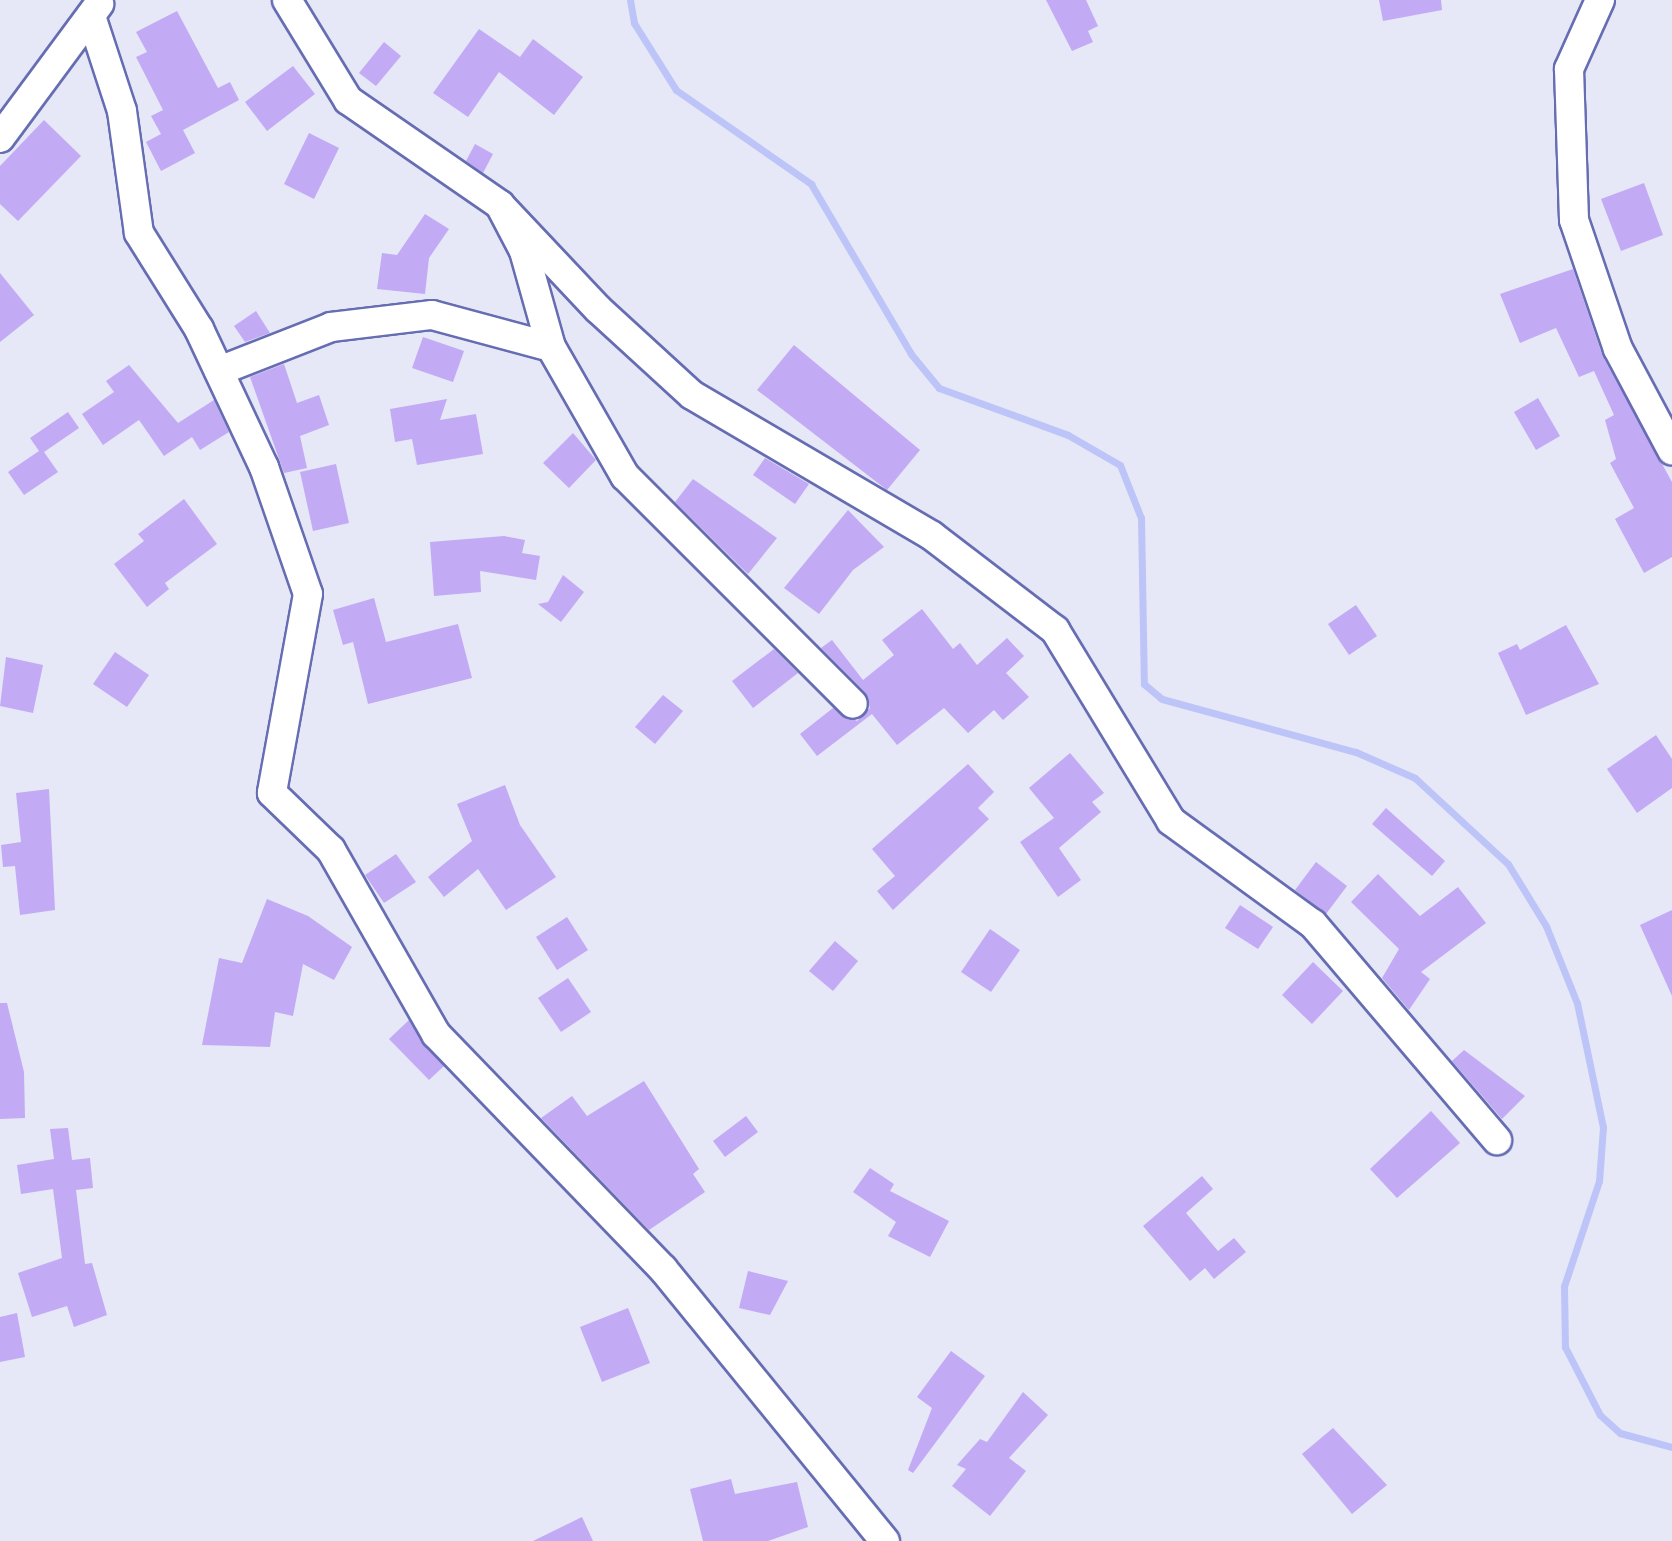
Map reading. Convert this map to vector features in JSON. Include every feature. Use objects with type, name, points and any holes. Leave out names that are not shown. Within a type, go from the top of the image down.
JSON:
[{"type":"street","points":[[287,0],[348,100],[500,205],[692,395],[932,536],[1055,630],[1171,821],[1313,924],[1497,1140]]},
{"type":"street","points":[[1600,0],[1569,69],[1574,220],[1618,349],[1672,450]]},
{"type":"street","points":[[0,138],[96,8]]},
{"type":"street","points":[[96,8],[122,111],[139,233],[219,371],[264,467],[308,594],[272,793],[320,837],[436,1034],[663,1269],[885,1541]]},
{"type":"street","points":[[500,205],[524,251],[551,347],[625,476],[853,704]]},
{"type":"street","points":[[219,371],[331,327],[432,315],[551,347]]},
{"type":"building","points":[[1046,0],[1086,0],[1098,26],[1088,31],[1093,42],[1072,51]]},
{"type":"building","points":[[1379,0],[1441,0],[1442,10],[1383,21]]},
{"type":"building","points":[[177,11],[218,88],[230,82],[239,100],[183,130],[195,153],[161,171],[146,142],[161,134],[151,116],[163,110],[136,57],[147,52],[136,32]]},
{"type":"building","points":[[479,29],[520,57],[533,39],[583,77],[554,115],[499,72],[468,117],[433,93]]},
{"type":"building","points":[[384,42],[401,56],[376,86],[359,73]]},
{"type":"building","points":[[293,66],[315,94],[267,131],[245,102]]},
{"type":"building","points":[[44,120],[81,156],[18,221],[0,204],[0,166]]},
{"type":"building","points":[[309,133],[339,148],[314,199],[284,184]]},
{"type":"building","points":[[475,144],[493,154],[483,173],[466,161]]},
{"type":"building","points":[[1644,183],[1663,235],[1621,251],[1601,199]]},
{"type":"building","points":[[425,214],[449,229],[429,258],[425,294],[377,289],[382,253],[397,255]]},
{"type":"building","points":[[1573,269],[1603,357],[1672,482],[1672,557],[1644,573],[1615,519],[1634,508],[1610,463],[1616,459],[1605,420],[1614,415],[1594,371],[1579,377],[1556,328],[1520,343],[1500,294]]},
{"type":"building","points":[[0,273],[34,315],[0,342]]},
{"type":"building","points":[[256,311],[270,333],[245,342],[234,326]]},
{"type":"building","points":[[423,337],[464,351],[453,382],[412,368]]},
{"type":"building","points":[[794,345],[920,450],[887,490],[757,390]]},
{"type":"building","points":[[284,364],[297,403],[319,395],[329,425],[300,436],[307,468],[284,473],[250,377]]},
{"type":"building","points":[[129,365],[178,423],[214,400],[229,432],[200,450],[192,437],[164,456],[139,420],[103,445],[82,414],[114,392],[106,381]]},
{"type":"building","points":[[1538,398],[1560,436],[1536,450],[1514,412]]},
{"type":"building","points":[[447,399],[440,420],[476,414],[483,454],[417,465],[412,439],[395,442],[390,409]]},
{"type":"building","points":[[68,412],[79,428],[44,452],[58,472],[24,495],[8,472],[39,451],[30,438]]},
{"type":"building","points":[[573,433],[596,460],[569,488],[543,463]]},
{"type":"building","points":[[765,458],[809,484],[795,504],[753,475]]},
{"type":"building","points":[[336,464],[349,523],[313,531],[300,472]]},
{"type":"building","points":[[693,479],[777,538],[748,574],[675,502]]},
{"type":"building","points":[[184,499],[217,544],[165,583],[169,589],[147,607],[114,564],[144,541],[138,534]]},
{"type":"building","points":[[848,510],[884,547],[853,570],[819,614],[784,588]]},
{"type":"building","points":[[504,536],[525,540],[522,553],[540,556],[536,580],[480,571],[481,592],[434,596],[430,542]]},
{"type":"building","points":[[563,575],[584,592],[561,622],[538,604],[548,602]]},
{"type":"building","points":[[374,598],[386,642],[458,624],[472,678],[368,704],[353,642],[343,645],[333,610]]},
{"type":"building","points":[[1356,605],[1377,636],[1349,655],[1328,624]]},
{"type":"building","points":[[922,609],[953,649],[960,643],[977,665],[1007,638],[1024,656],[1006,673],[1029,697],[1003,720],[994,710],[968,733],[944,708],[897,745],[872,714],[817,756],[800,734],[833,708],[857,721],[870,708],[865,692],[821,648],[832,640],[863,680],[894,655],[882,640]]},
{"type":"building","points":[[1566,625],[1599,684],[1526,715],[1498,653],[1517,644],[1520,650]]},
{"type":"building","points":[[774,649],[798,673],[753,708],[732,681]]},
{"type":"building","points":[[115,652],[149,675],[127,707],[93,684]]},
{"type":"building","points":[[6,657],[43,665],[33,713],[0,706]]},
{"type":"building","points":[[663,695],[683,711],[655,744],[635,727]]},
{"type":"building","points":[[1656,735],[1672,759],[1672,788],[1637,813],[1607,769]]},
{"type":"building","points":[[1070,753],[1104,793],[1092,802],[1101,812],[1059,848],[1081,880],[1058,897],[1020,842],[1054,818],[1029,788]]},
{"type":"building","points":[[968,764],[994,792],[978,808],[989,819],[893,910],[877,891],[895,876],[872,849]]},
{"type":"building","points":[[505,785],[520,825],[556,877],[506,910],[478,869],[444,897],[428,877],[472,841],[457,804]]},
{"type":"building","points":[[49,789],[55,910],[20,915],[15,866],[3,867],[1,845],[21,842],[16,793]]},
{"type":"building","points":[[1386,808],[1445,861],[1432,876],[1372,824]]},
{"type":"building","points":[[396,854],[416,882],[384,903],[365,875]]},
{"type":"building","points":[[1316,862],[1347,886],[1326,914],[1295,890]]},
{"type":"building","points":[[1378,874],[1420,916],[1458,887],[1486,923],[1421,972],[1430,979],[1409,1010],[1382,978],[1399,949],[1351,902]]},
{"type":"building","points":[[267,899],[308,916],[352,947],[334,980],[303,964],[293,1016],[275,1012],[270,1047],[202,1045],[219,958],[242,963]]},
{"type":"building","points":[[1240,905],[1273,927],[1258,949],[1225,928]]},
{"type":"building","points":[[1672,910],[1672,996],[1640,925]]},
{"type":"building","points":[[567,917],[588,950],[557,970],[536,937]]},
{"type":"building","points":[[990,929],[1020,950],[991,992],[961,972]]},
{"type":"building","points":[[835,941],[858,961],[833,991],[809,971]]},
{"type":"building","points":[[1313,962],[1343,991],[1312,1024],[1282,995]]},
{"type":"building","points":[[568,978],[591,1012],[561,1032],[538,998]]},
{"type":"building","points":[[0,1003],[7,1003],[24,1072],[25,1118],[0,1119]]},
{"type":"building","points":[[409,1020],[444,1066],[429,1080],[389,1039]]},
{"type":"building","points":[[1464,1050],[1525,1096],[1502,1119],[1452,1061]]},
{"type":"building","points":[[644,1081],[699,1169],[693,1174],[705,1192],[649,1230],[541,1118],[572,1096],[587,1116]]},
{"type":"building","points":[[1431,1111],[1460,1143],[1397,1198],[1370,1169]]},
{"type":"building","points":[[746,1116],[758,1132],[725,1157],[713,1141]]},
{"type":"building","points":[[68,1128],[72,1160],[90,1158],[93,1188],[76,1190],[85,1264],[92,1263],[107,1315],[74,1327],[67,1306],[32,1317],[18,1273],[62,1258],[53,1189],[21,1194],[17,1165],[54,1159],[50,1129]]},
{"type":"building","points":[[870,1168],[894,1184],[890,1191],[949,1221],[930,1257],[888,1236],[896,1222],[853,1192]]},
{"type":"building","points":[[1202,1176],[1213,1189],[1186,1213],[1218,1251],[1234,1238],[1246,1252],[1214,1279],[1205,1268],[1190,1281],[1143,1226]]},
{"type":"building","points":[[748,1271],[788,1281],[770,1315],[739,1308]]},
{"type":"building","points":[[628,1308],[650,1363],[602,1382],[580,1327]]},
{"type":"building","points":[[17,1313],[25,1357],[0,1362],[0,1317]]},
{"type":"building","points":[[951,1351],[985,1376],[913,1473],[908,1470],[932,1408],[917,1397]]},
{"type":"building","points":[[1023,1392],[1048,1415],[1009,1458],[1026,1471],[990,1516],[952,1486],[966,1469],[957,1465],[980,1439],[987,1442]]},
{"type":"building","points":[[1333,1428],[1387,1485],[1352,1514],[1302,1454]]},
{"type":"building","points":[[731,1479],[735,1494],[797,1482],[808,1527],[768,1541],[703,1541],[690,1489]]},
{"type":"building","points":[[582,1517],[593,1541],[533,1541]]},
{"type":"waterway","points":[[630,0],[634,23],[676,90],[811,184],[911,354],[939,388],[1068,435],[1120,465],[1141,518],[1144,684],[1162,699],[1356,752],[1415,778],[1508,864],[1546,926],[1577,1003],[1603,1127],[1599,1181],[1564,1286],[1565,1347],[1600,1415],[1620,1433],[1672,1447]]}]
